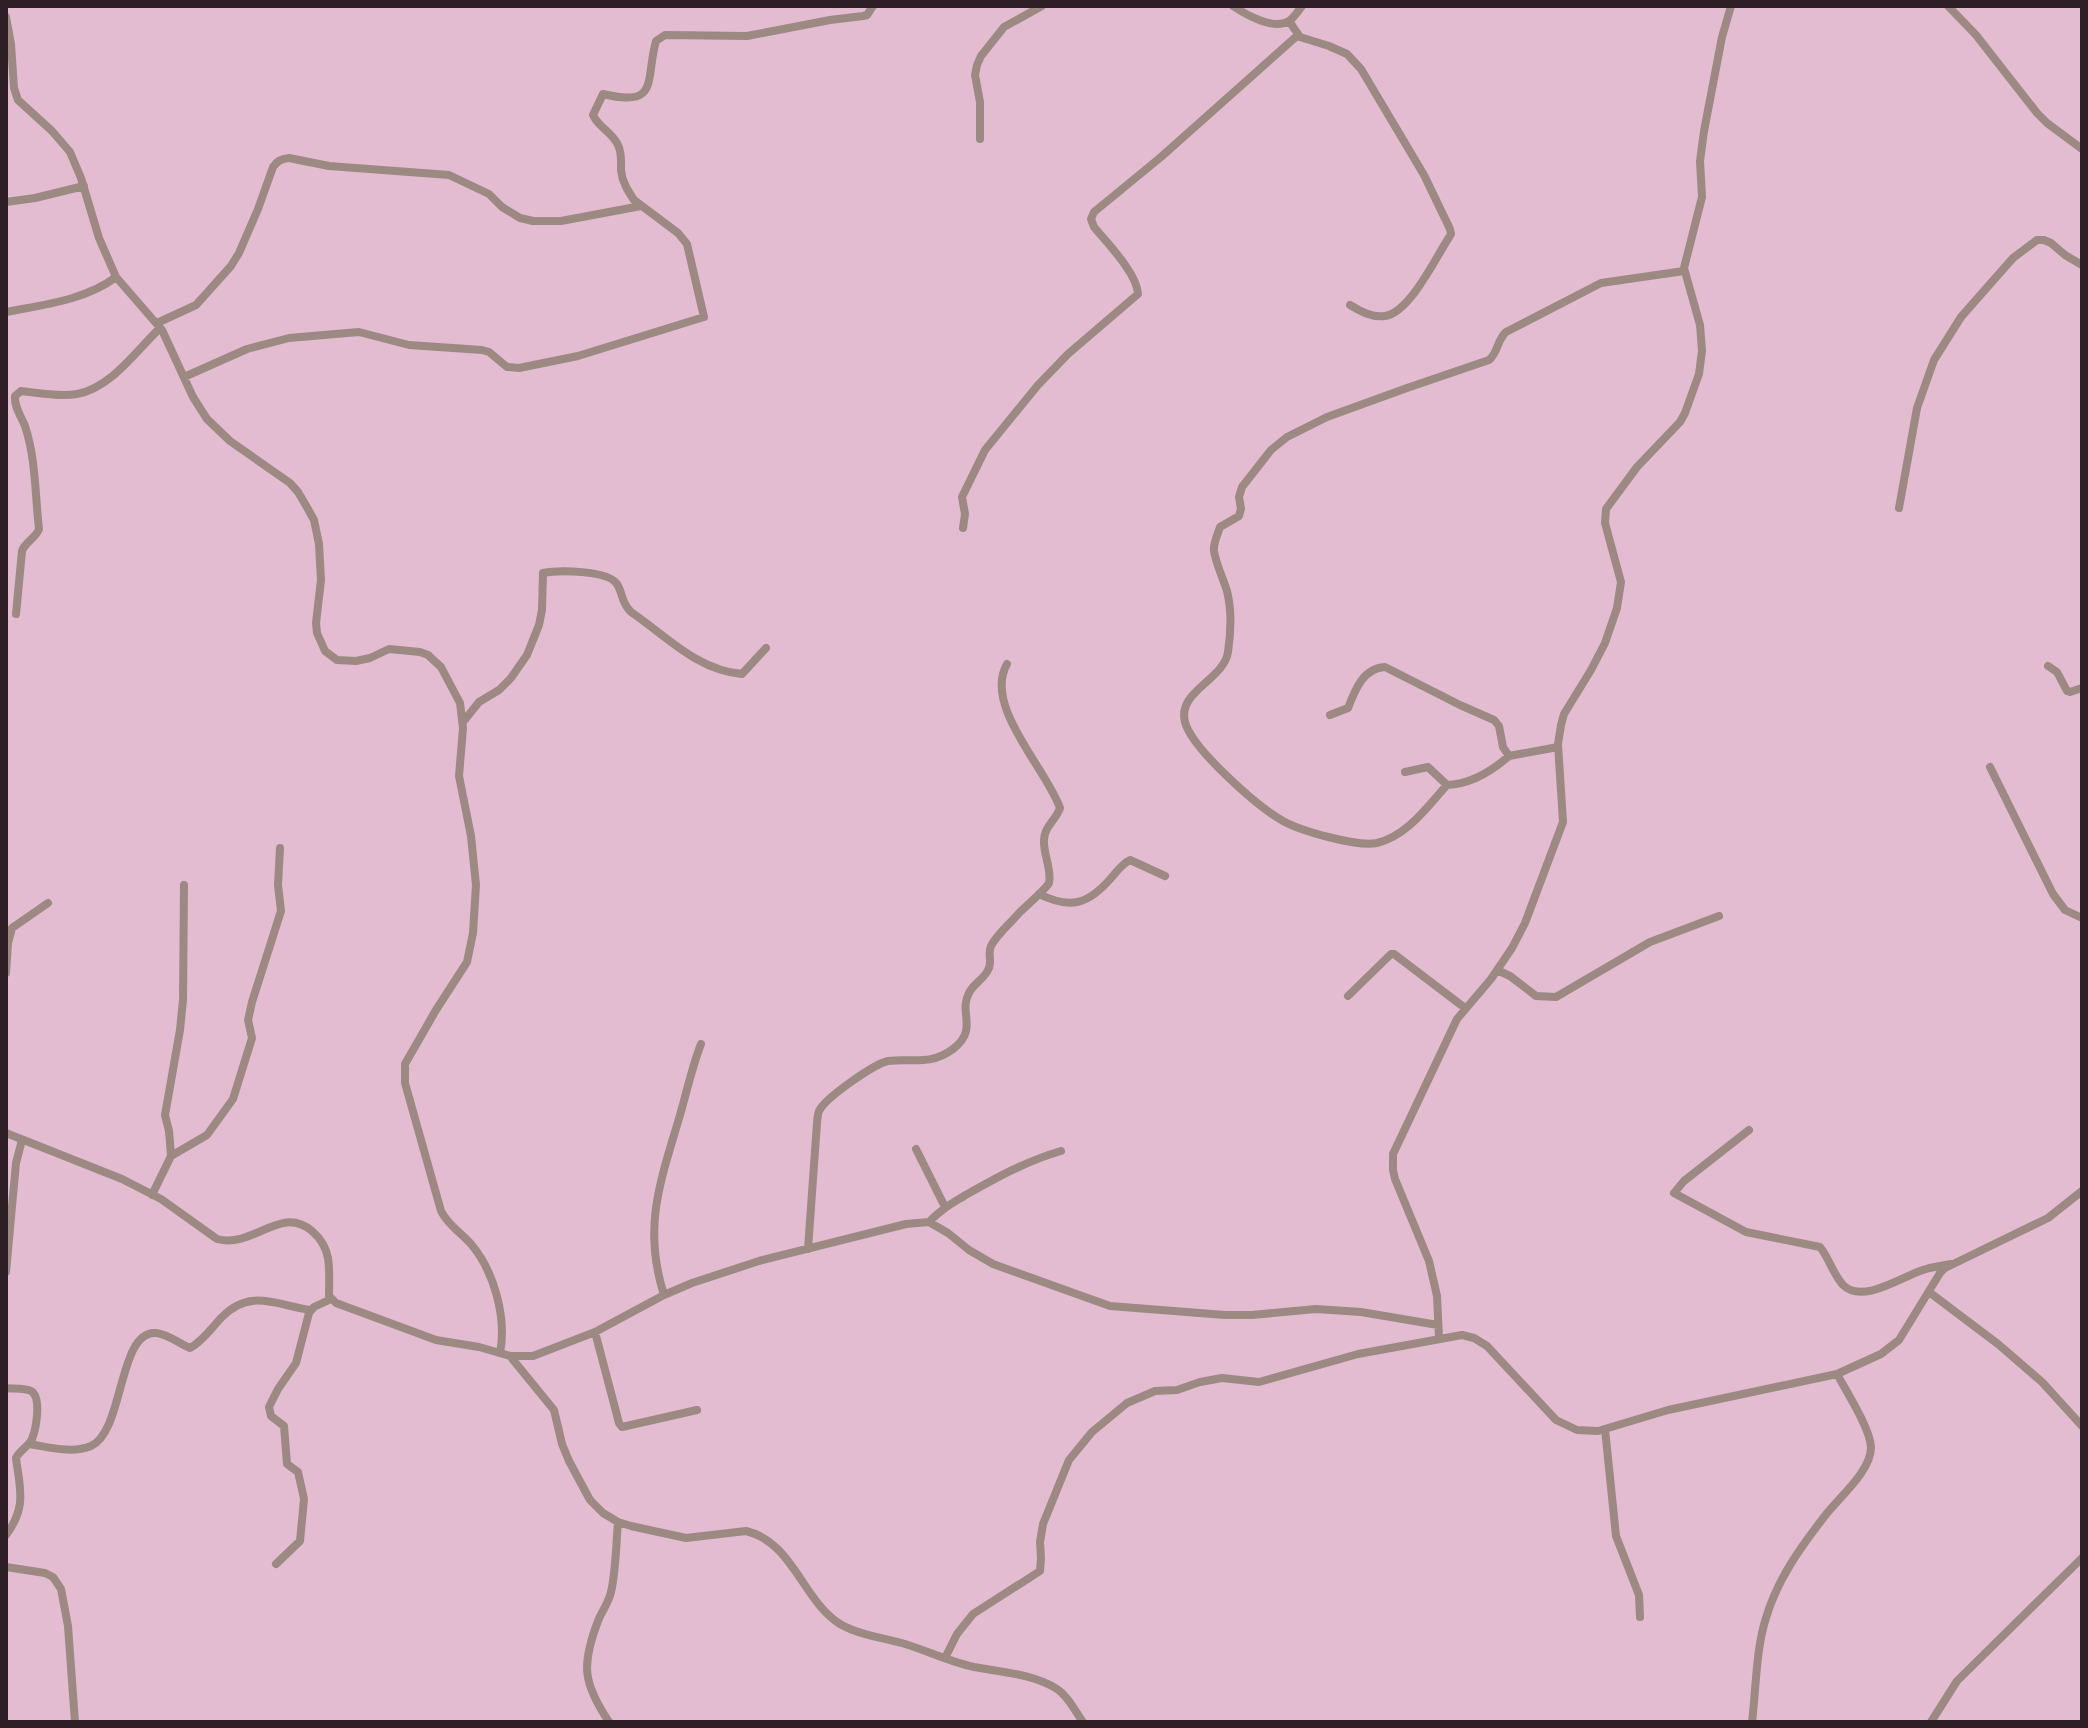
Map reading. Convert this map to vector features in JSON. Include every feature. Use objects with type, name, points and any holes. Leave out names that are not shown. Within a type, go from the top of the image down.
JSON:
[{"type":"street","points":[[184,377],[268,342],[359,332],[420,346],[482,350],[507,367],[519,368],[578,356],[704,317],[687,244],[678,233],[634,200],[624,183],[620,148],[612,135],[596,122],[594,111],[603,94],[636,98],[645,91],[649,84],[656,41],[665,35],[747,36],[863,16],[873,6]]},
{"type":"street","points":[[980,139],[980,102],[975,75],[981,56],[1004,27],[1042,6]]},
{"type":"street","points":[[1233,6],[1265,22],[1282,24],[1289,21],[1302,6]]},
{"type":"street","points":[[1439,1338],[1437,1296],[1429,1261],[1395,1179],[1393,1154],[1445,1041],[1465,1008],[1512,948],[1525,923],[1562,827],[1564,808],[1558,747],[1564,714],[1605,643],[1617,608],[1621,582],[1605,523],[1606,509],[1637,467],[1680,422],[1699,374],[1702,351],[1700,325],[1684,271],[1702,197],[1700,161],[1704,131],[1731,6]]},
{"type":"street","points":[[1948,6],[1976,35],[2030,105],[2047,123],[2082,149]]},
{"type":"street","points":[[6,17],[18,100],[64,143],[76,162],[102,246],[116,277],[158,325],[201,410],[214,428],[290,483],[314,520],[321,580],[317,633],[325,651],[342,660],[364,660],[389,649],[428,655],[441,667],[460,703],[463,722],[459,776],[471,836],[476,912],[471,946],[461,973],[405,1064],[405,1083],[441,1211],[451,1226],[470,1243],[489,1273],[501,1324],[503,1340],[500,1353]]},
{"type":"street","points":[[1289,21],[1298,35],[1347,54],[1361,69],[1424,175],[1450,229],[1451,234],[1416,290],[1397,311],[1389,316],[1373,316],[1350,305]]},
{"type":"street","points":[[963,528],[965,514],[962,497],[985,450],[1038,385],[1068,354],[1138,294],[1130,274],[1094,227],[1091,219],[1094,212],[1298,35]]},
{"type":"street","points":[[16,614],[22,551],[39,529],[33,452],[14,404],[15,396],[21,391],[71,394],[88,390],[123,367],[158,325],[196,305],[239,253],[273,167],[282,159],[329,166],[449,175],[489,194],[520,218],[533,221],[561,221],[641,206]]},
{"type":"street","points":[[6,202],[84,186]]},
{"type":"street","points":[[1899,508],[1917,408],[1934,360],[1961,317],[2013,258],[2037,240],[2051,243],[2082,265]]},
{"type":"street","points":[[1558,747],[1509,756],[1493,770],[1460,784],[1447,785],[1410,825],[1376,843],[1310,831],[1283,821],[1243,790],[1207,756],[1184,718],[1190,699],[1223,666],[1228,652],[1230,611],[1214,551],[1220,527],[1239,516],[1242,487],[1271,450],[1287,437],[1327,417],[1489,360],[1506,332],[1601,283],[1684,271]]},
{"type":"street","points":[[6,312],[83,294],[116,277]]},
{"type":"street","points":[[463,722],[479,702],[511,678],[527,655],[542,610],[543,573],[573,570],[609,578],[617,584],[625,607],[688,655],[713,667],[742,674],[766,648]]},
{"type":"street","points":[[808,1249],[815,1137],[819,1112],[824,1104],[883,1062],[933,1060],[961,1042],[968,1023],[967,998],[989,969],[991,946],[1049,883],[1043,838],[1060,808],[1007,713],[1001,687],[1002,673],[1007,664]]},
{"type":"street","points":[[2048,666],[2057,672],[2067,691],[2082,688]]},
{"type":"street","points":[[1330,715],[1348,708],[1356,686],[1369,672],[1385,667],[1494,720],[1509,756]]},
{"type":"street","points":[[1405,772],[1428,767],[1447,785]]},
{"type":"street","points":[[1990,767],[2053,894],[2065,910],[2082,918]]},
{"type":"street","points":[[171,1156],[207,1135],[233,1099],[252,1038],[248,1020],[252,1002],[281,911],[278,885],[280,848]]},
{"type":"street","points":[[1039,894],[1061,903],[1087,900],[1106,884],[1123,863],[1130,860],[1165,876]]},
{"type":"street","points":[[152,1195],[171,1156],[165,1115],[183,1000],[184,885]]},
{"type":"street","points":[[6,973],[12,928],[48,903]]},
{"type":"street","points":[[1497,970],[1536,996],[1556,997],[1657,939],[1719,916]]},
{"type":"street","points":[[1348,996],[1394,954],[1465,1008]]},
{"type":"street","points":[[664,1295],[657,1264],[653,1219],[668,1154],[701,1044]]},
{"type":"street","points":[[1749,1130],[1684,1181],[1674,1193],[1746,1232],[1820,1247],[1842,1284],[1857,1292],[1873,1290],[1918,1271],[1952,1264]]},
{"type":"street","points":[[6,1133],[122,1179],[161,1199],[206,1233],[226,1242],[243,1240],[292,1221],[304,1225],[319,1239],[328,1254],[331,1299],[436,1340],[510,1356],[533,1356],[595,1332],[664,1295],[736,1268],[906,1224],[929,1222],[993,1264],[1110,1306],[1225,1315],[1316,1309],[1361,1312],[1438,1325]]},
{"type":"street","points":[[6,1272],[16,1163],[22,1140]]},
{"type":"street","points":[[916,1149],[945,1207]]},
{"type":"street","points":[[929,1222],[945,1207],[1021,1164],[1061,1151]]},
{"type":"street","points":[[945,1658],[957,1634],[973,1614],[1040,1571],[1043,1524],[1069,1460],[1092,1432],[1127,1403],[1155,1391],[1177,1390],[1222,1378],[1259,1382],[1358,1354],[1462,1335],[1481,1341],[1556,1420],[1577,1430],[1598,1431],[1668,1410],[1848,1370],[1891,1348],[1903,1335],[1940,1273],[1952,1264],[2042,1222],[2082,1191]]},
{"type":"street","points":[[1929,1292],[2042,1382],[2082,1426]]},
{"type":"street","points":[[29,1444],[72,1449],[88,1447],[98,1441],[109,1424],[133,1351],[150,1334],[169,1337],[190,1348],[233,1306],[247,1300],[269,1301],[311,1310],[331,1299]]},
{"type":"street","points":[[276,1564],[300,1541],[304,1499],[298,1472],[287,1464],[284,1426],[271,1416],[269,1407],[296,1363],[311,1310]]},
{"type":"street","points":[[595,1332],[622,1427],[697,1410]]},
{"type":"street","points":[[510,1356],[554,1410],[564,1450],[590,1500],[603,1513],[618,1522],[686,1538],[746,1531],[754,1533],[779,1551],[824,1610],[841,1625],[969,1666],[1026,1677],[1053,1686],[1062,1693],[1083,1722]]},
{"type":"street","points":[[1752,1722],[1762,1638],[1770,1604],[1807,1538],[1836,1500],[1864,1471],[1871,1447],[1865,1427],[1837,1374]]},
{"type":"street","points":[[6,1388],[31,1391],[38,1404],[34,1432],[29,1444],[16,1458],[21,1505],[6,1535]]},
{"type":"street","points":[[1605,1429],[1616,1536],[1639,1595],[1640,1617]]},
{"type":"street","points":[[609,1722],[590,1690],[587,1672],[593,1634],[611,1592],[618,1522]]},
{"type":"street","points":[[1931,1722],[1957,1681],[2082,1558]]},
{"type":"street","points":[[6,1567],[45,1573],[53,1577],[61,1589],[68,1626],[75,1722]]}]
